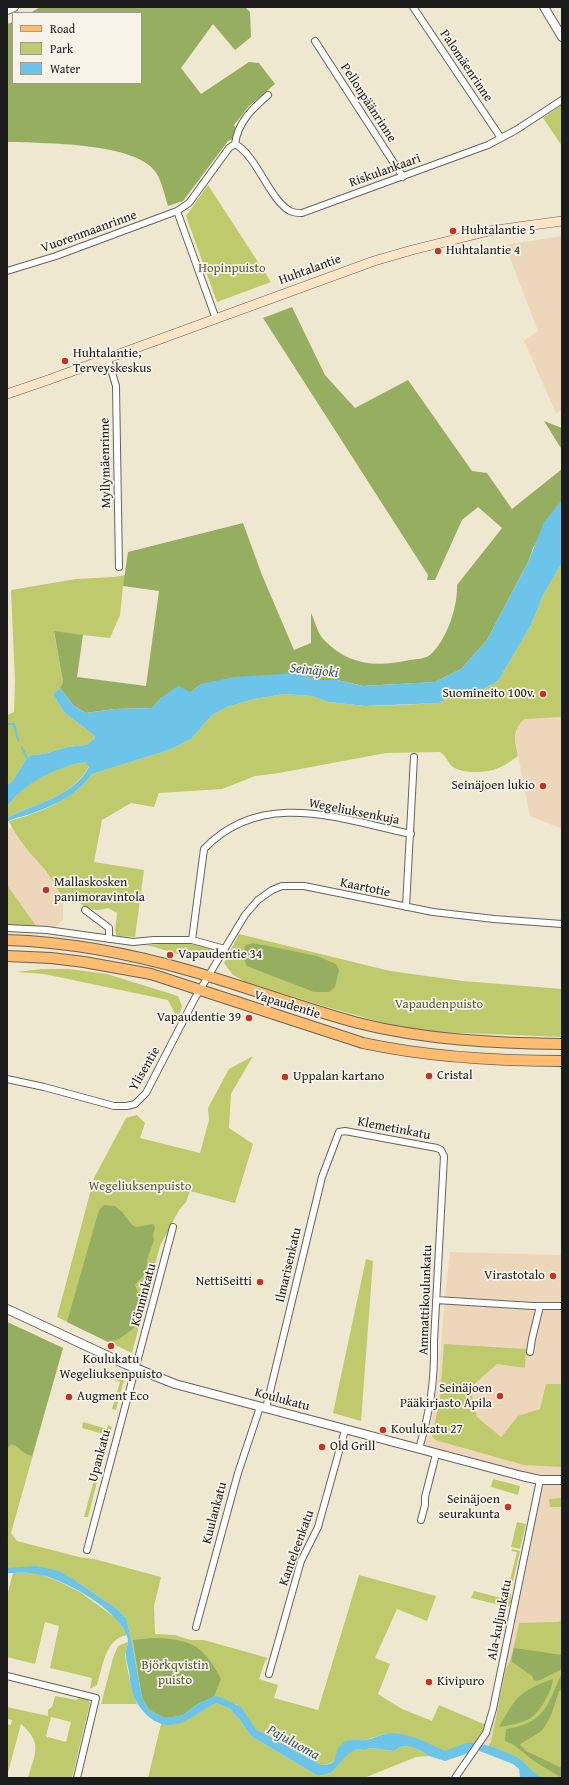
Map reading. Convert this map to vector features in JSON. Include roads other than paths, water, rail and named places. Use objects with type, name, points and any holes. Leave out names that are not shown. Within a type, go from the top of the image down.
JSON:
[{"type":"main road","name":"Huhtalantie","points":[[7,394],[108,359],[333,275],[412,250],[489,231],[562,221]]},
{"type":"main road","name":"Vapaudentie","points":[[7,940],[79,946],[155,961],[209,976],[358,1023],[398,1032],[473,1041],[562,1044]]},
{"type":"main road","name":"Vapaudentie","points":[[7,956],[51,958],[84,962],[151,974],[363,1043],[397,1050],[469,1058],[562,1061]]},
{"type":"street","points":[[7,10],[14,7]]},
{"type":"street","name":"Palomäenrinne","points":[[413,7],[501,138]]},
{"type":"street","points":[[544,7],[562,37]]},
{"type":"street","name":"Pellonpäänrinne","points":[[315,41],[403,177]]},
{"type":"street","points":[[235,144],[236,134],[242,122],[253,108],[268,95]]},
{"type":"street","name":"Riskulankaari","points":[[235,144],[245,152],[281,203],[290,211],[302,213],[488,145],[516,130],[562,100]]},
{"type":"street","name":"Vuorenmaanrinne","points":[[7,271],[56,256],[177,211],[189,203],[229,148],[235,144]]},
{"type":"street","points":[[177,211],[216,319]]},
{"type":"street","name":"Myllymäenrinne","points":[[108,359],[116,386],[119,567]]},
{"type":"street","points":[[406,907],[414,757]]},
{"type":"street","name":"Wegeliuksenkuja","points":[[192,940],[196,897],[204,849],[221,834],[251,817],[276,812],[312,813],[410,834]]},
{"type":"street","name":"Kaartotie","points":[[209,976],[245,915],[258,900],[272,890],[282,886],[304,886],[406,907],[494,919],[562,924]]},
{"type":"street","points":[[85,910],[109,928],[109,939]]},
{"type":"street","points":[[7,928],[47,930],[133,942],[192,940],[225,949]]},
{"type":"street","name":"Ylisentie","points":[[7,1079],[44,1087],[114,1106],[127,1106],[135,1104],[146,1093],[209,976]]},
{"type":"street","name":"Klemetinkatu","points":[[342,1130],[441,1150]]},
{"type":"street","name":"Ilmarisenkatu","points":[[263,1407],[322,1176],[336,1138],[342,1130]]},
{"type":"street","name":"Ammattikoulunkatu","points":[[419,1449],[431,1401],[435,1362],[436,1300],[444,1156],[441,1150]]},
{"type":"street","name":"Könninkatu","points":[[136,1369],[173,1227]]},
{"type":"street","points":[[436,1300],[562,1306]]},
{"type":"street","points":[[530,1352],[540,1306]]},
{"type":"street","name":"Koulukatu","points":[[7,1309],[136,1369],[175,1384],[436,1454],[540,1480],[562,1480]]},
{"type":"street","name":"Upankatu","points":[[87,1550],[136,1369]]},
{"type":"street","name":"Kuulankatu","points":[[196,1627],[238,1473],[263,1407]]},
{"type":"street","name":"Kanteleenkatu","points":[[269,1674],[301,1562],[318,1527],[346,1430]]},
{"type":"street","points":[[421,1520],[436,1454]]},
{"type":"street","name":"Ala-kuljunkatu","points":[[455,1778],[475,1752],[486,1733],[493,1709],[540,1480]]},
{"type":"street","points":[[7,1676],[96,1698],[77,1778]]},
{"type":"water","points":[[562,500],[562,563],[543,595],[531,625],[498,681],[476,693],[448,697],[439,703],[365,706],[329,702],[312,696],[284,694],[254,699],[227,707],[212,715],[191,739],[169,750],[92,774],[81,787],[60,801],[44,809],[7,822],[7,818],[52,798],[73,786],[89,767],[86,762],[59,769],[41,777],[25,788],[7,806],[7,785],[12,782],[25,761],[31,755],[44,754],[67,747],[86,745],[94,739],[95,736],[64,712],[53,694],[60,688],[74,706],[86,713],[115,709],[152,708],[162,697],[178,686],[191,692],[201,684],[234,677],[297,673],[317,680],[337,680],[363,686],[435,682],[461,669],[487,640],[529,560],[544,522]]},
{"type":"water","points":[[36,1566],[59,1571],[117,1609],[126,1618],[142,1698],[149,1710],[163,1717],[183,1715],[196,1705],[214,1696],[220,1697],[241,1707],[256,1729],[321,1765],[332,1763],[334,1761],[339,1747],[344,1742],[350,1740],[368,1739],[383,1735],[402,1734],[417,1738],[445,1751],[468,1743],[487,1746],[516,1757],[543,1778],[520,1778],[519,1769],[513,1764],[477,1750],[445,1761],[429,1756],[422,1751],[409,1746],[400,1747],[394,1751],[371,1748],[364,1750],[357,1749],[349,1753],[331,1773],[318,1776],[251,1736],[230,1709],[217,1703],[188,1720],[168,1725],[156,1722],[141,1709],[134,1698],[126,1658],[128,1639],[122,1626],[102,1606],[61,1582],[33,1573],[7,1573],[7,1568]]},
{"type":"waterway","points":[[7,724],[14,724],[18,740]]},
{"type":"waterway","points":[[22,748],[29,761]]},
{"type":"place","name":"Huhtalantie 5","points":[[453,231]]},
{"type":"place","name":"Huhtalantie 4","points":[[438,251]]},
{"type":"place","name":"Huhtalantie, Terveyskeskus","points":[[65,361]]},
{"type":"place","name":"Suomineito 100v.","points":[[543,694]]},
{"type":"place","name":"Seinäjoen lukio","points":[[543,786]]},
{"type":"place","name":"Mallaskosken panimoravintola","points":[[46,890]]},
{"type":"place","name":"Vapaudentie 34","points":[[170,955]]},
{"type":"place","name":"Vapaudentie 39","points":[[249,1018]]},
{"type":"place","name":"Cristal","points":[[429,1076]]},
{"type":"place","name":"Uppalan kartano","points":[[285,1077]]},
{"type":"place","name":"Virastotalo","points":[[553,1276]]},
{"type":"place","name":"NettiSeitti","points":[[260,1282]]},
{"type":"place","name":"Koulukatu Wegeliuksenpuisto","points":[[111,1346]]},
{"type":"place","name":"Seinäjoen Pääkirjasto Apila","points":[[500,1396]]},
{"type":"place","name":"Augment Eco","points":[[69,1397]]},
{"type":"place","name":"Koulukatu 27","points":[[383,1430]]},
{"type":"place","name":"Old Grill","points":[[322,1447]]},
{"type":"place","name":"Seinäjoen seurakunta","points":[[508,1507]]},
{"type":"place","name":"Kivipuro","points":[[429,1682]]},
{"type":"park label","name":"Hopinpuisto","points":[[232,269]]},
{"type":"park label","name":"Vapaudenpuisto","points":[[439,1005]]},
{"type":"park label","name":"Wegeliuksenpuisto","points":[[140,1187]]},
{"type":"park label","name":"Björkqvistin puisto","points":[[175,1674]]},
{"type":"water label","name":"Seinäjoki","points":[[314,671]]},
{"type":"water label","name":"Pajuluoma","points":[[293,1743]]}]
